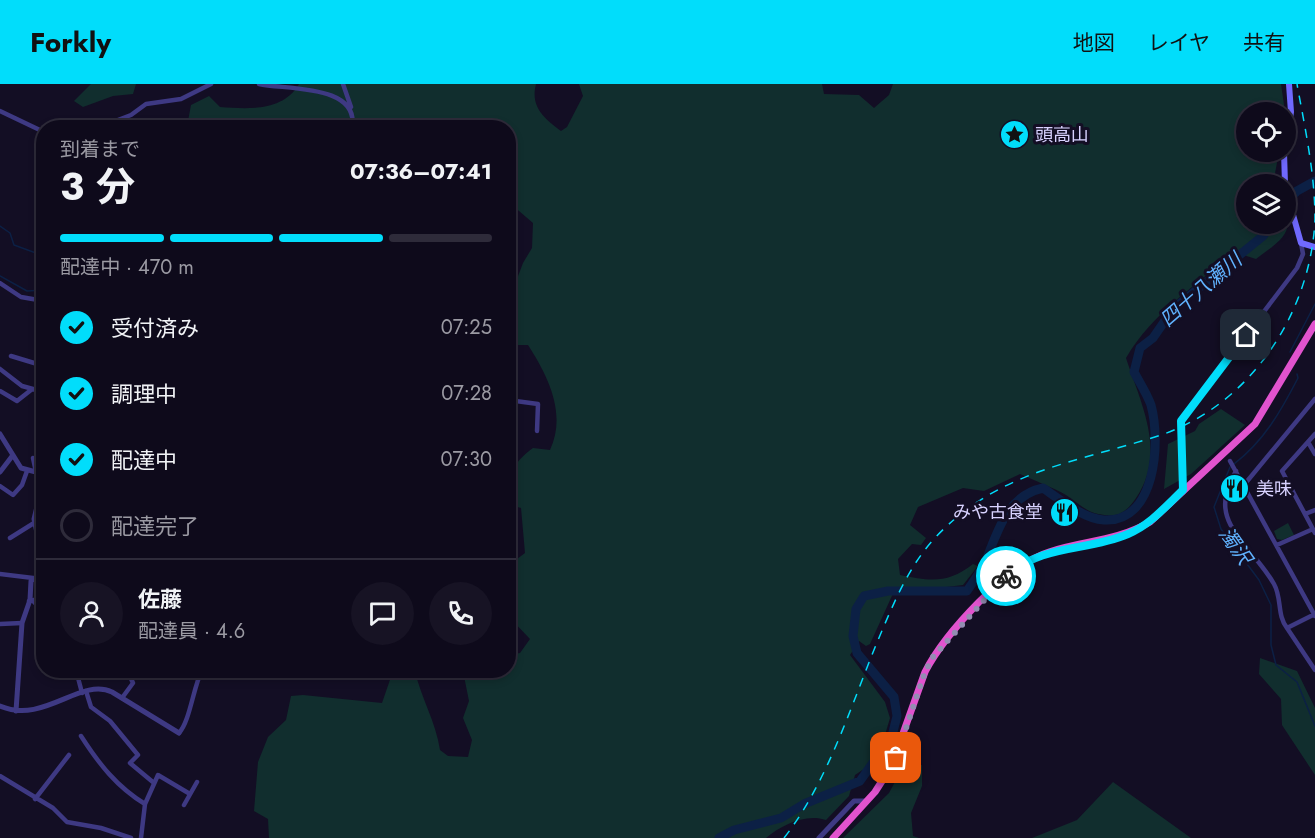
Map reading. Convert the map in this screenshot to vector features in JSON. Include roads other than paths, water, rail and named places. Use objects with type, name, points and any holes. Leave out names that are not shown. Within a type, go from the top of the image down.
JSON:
[{"type":"highway","points":[[832,838],[867,801],[896,758],[925,672],[933,657],[997,585],[1018,567],[1046,553],[1130,533],[1150,522],[1255,423],[1315,324]]},
{"type":"main road","points":[[1289,84],[1290,102]]},
{"type":"main road","points":[[1296,225],[1301,243],[1315,247]]},
{"type":"street","points":[[118,120],[131,115],[146,104],[181,99],[211,84]]},
{"type":"street","points":[[259,84],[309,86],[325,90],[343,100],[351,110]]},
{"type":"street","points":[[344,84],[352,120]]},
{"type":"street","points":[[0,111],[36,128]]},
{"type":"street","points":[[1183,490],[1181,421],[1297,268],[1303,254],[1301,243]]},
{"type":"street","points":[[0,283],[21,297],[36,300]]},
{"type":"street","points":[[11,356],[36,364]]},
{"type":"street","points":[[1,368],[18,383],[36,391]]},
{"type":"street","points":[[0,391],[17,401],[31,390]]},
{"type":"street","points":[[1244,485],[1315,399]]},
{"type":"street","points":[[516,401],[538,404],[537,431]]},
{"type":"street","points":[[0,434],[21,468],[36,472],[33,458]]},
{"type":"street","points":[[1277,545],[1314,531],[1282,471],[1315,434]]},
{"type":"street","points":[[1308,442],[1315,454]]},
{"type":"street","points":[[0,472],[13,455]]},
{"type":"street","points":[[1230,461],[1315,615],[1287,628]]},
{"type":"street","points":[[1235,469],[1224,493],[1226,516],[1274,584],[1280,601],[1282,622],[1315,670]]},
{"type":"street","points":[[0,486],[13,495],[22,485],[27,471]]},
{"type":"street","points":[[36,505],[34,512],[36,531]]},
{"type":"street","points":[[1305,514],[1315,510]]},
{"type":"street","points":[[10,538],[34,523]]},
{"type":"street","points":[[0,574],[33,578]]},
{"type":"street","points":[[16,711],[22,623],[31,601],[30,585],[36,576]]},
{"type":"street","points":[[31,601],[36,600]]},
{"type":"street","points":[[31,601],[36,605]]},
{"type":"street","points":[[0,624],[22,623]]},
{"type":"street","points":[[79,678],[92,707],[110,721],[138,755],[130,763],[154,783]]},
{"type":"street","points":[[122,698],[133,683],[131,678]]},
{"type":"street","points":[[0,706],[16,711],[32,711],[84,692],[105,688],[179,732],[186,723],[191,697],[199,678]]},
{"type":"street","points":[[81,736],[111,777],[127,793],[145,804]]},
{"type":"street","points":[[35,799],[69,755]]},
{"type":"street","points":[[141,838],[145,804],[158,775],[190,794]]},
{"type":"street","points":[[0,776],[57,811],[67,822],[101,828],[131,838]]},
{"type":"street","points":[[184,805],[197,782]]},
{"type":"street","points":[[819,838],[854,801],[867,801]]},
{"type":"waterway","name":"四十八瀬川","points":[[1296,192],[1315,181]]},
{"type":"waterway","points":[[0,226],[10,233],[14,245],[36,253]]},
{"type":"waterway","name":"四十八瀬川","points":[[719,838],[734,830],[781,818],[804,804],[860,781],[892,736],[897,716],[894,697],[857,653],[853,636],[856,609],[864,596],[888,591],[967,591],[983,566],[998,529],[1009,511],[1023,497],[1043,488],[1072,508],[1096,519],[1121,517],[1135,508],[1144,495],[1151,478],[1155,439],[1151,405],[1134,372],[1140,348],[1153,338],[1173,309],[1264,234]]},
{"type":"waterway","points":[[0,276],[27,291],[36,290]]},
{"type":"waterway","name":"濁沢","points":[[1290,352],[1315,304]]},
{"type":"waterway","name":"濁沢","points":[[1234,464],[1254,446],[1271,425],[1298,378],[1297,374]]},
{"type":"waterway","name":"濁沢","points":[[1230,467],[1214,507],[1221,529],[1259,580],[1271,605],[1271,645],[1276,665],[1297,682],[1315,726]]},
{"type":"railway","points":[[784,838],[800,815],[827,765],[897,596],[924,550],[933,540],[957,517],[983,498],[1010,484],[1038,472],[1158,436],[1191,422],[1221,403],[1247,379],[1270,352],[1288,321],[1302,288],[1311,254],[1315,219],[1311,168],[1297,84]]},
{"type":"place","name":"頭高山","points":[[1014,135]]},
{"type":"place","name":"美味","points":[[1235,489]]},
{"type":"place","name":"みや古食堂","points":[[1064,512]]}]
